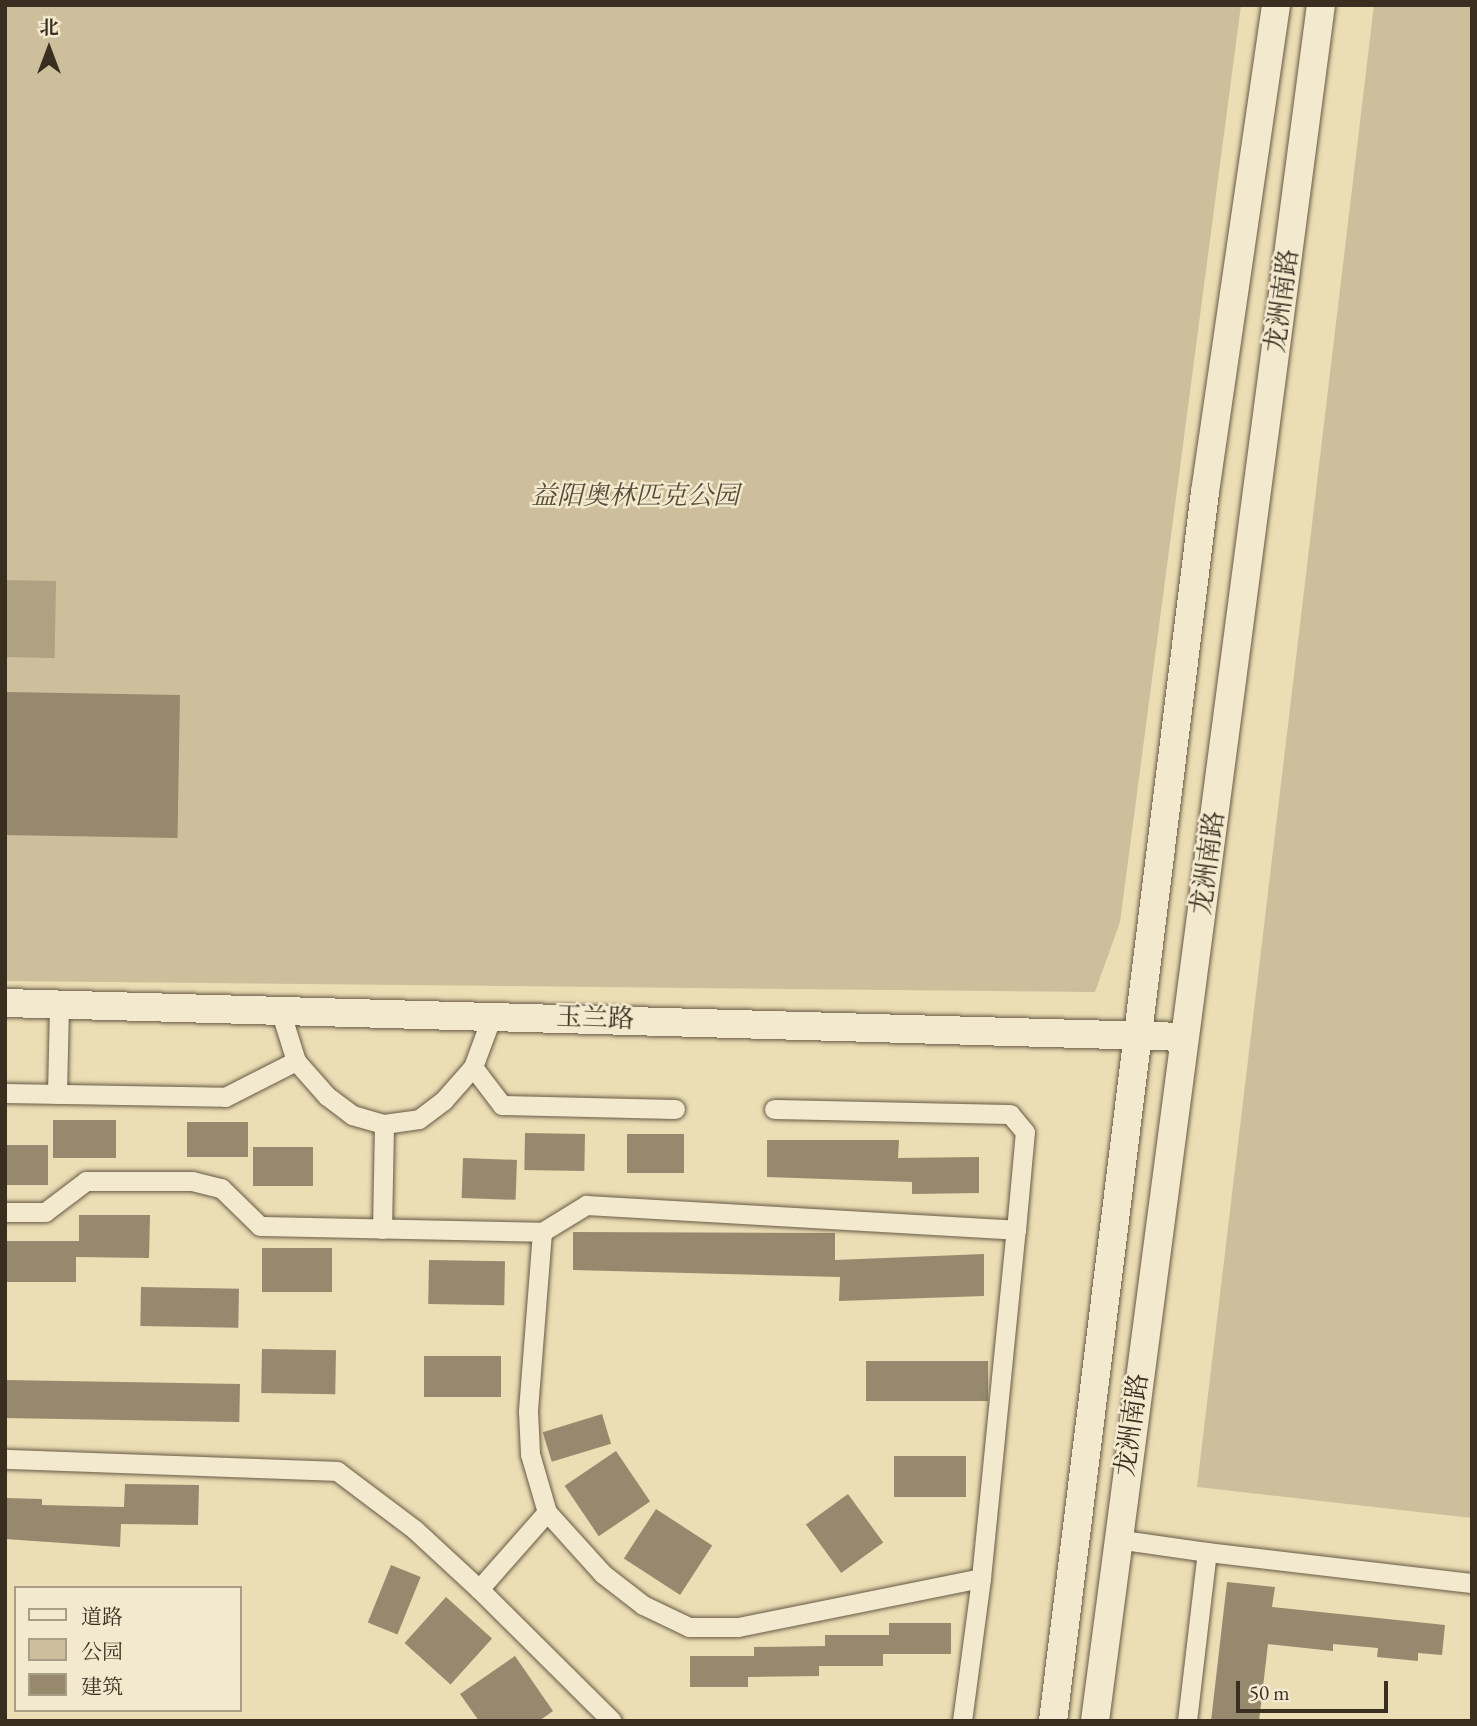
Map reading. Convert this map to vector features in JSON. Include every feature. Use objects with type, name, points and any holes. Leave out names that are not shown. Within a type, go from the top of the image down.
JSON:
[{"type":"main road","name":"龙洲南路","points":[[1054,1721],[1136,1033],[1205,492],[1276,5]]},
{"type":"main road","name":"龙洲南路","points":[[1095,1721],[1116,1539],[1321,5]]},
{"type":"main road","name":"玉兰路","points":[[5,1003],[1136,1033],[1185,1037]]},
{"type":"street","points":[[57,1094],[59,1003]]},
{"type":"street","points":[[280,1010],[296,1061],[327,1096],[352,1115],[384,1124],[419,1119],[473,1067],[492,1016]]},
{"type":"street","points":[[5,1093],[225,1097],[296,1061]]},
{"type":"street","points":[[473,1067],[502,1105],[675,1109]]},
{"type":"street","points":[[774,1109],[1010,1114],[1025,1132],[981,1578],[962,1721]]},
{"type":"street","points":[[382,1229],[384,1124]]},
{"type":"street","points":[[5,1212],[45,1212],[86,1181],[192,1181],[221,1188],[260,1226],[542,1232],[586,1205],[1016,1230]]},
{"type":"street","points":[[542,1232],[528,1411],[530,1454],[547,1512],[603,1573],[643,1605],[689,1627],[738,1627],[981,1578]]},
{"type":"street","points":[[5,1458],[337,1471],[414,1529],[479,1589],[612,1721]]},
{"type":"street","points":[[479,1589],[547,1512]]},
{"type":"street","points":[[1116,1539],[1472,1583]]},
{"type":"street","points":[[1187,1721],[1207,1552]]},
{"type":"green space","name":"益阳奥林匹克公园","points":[[5,5],[1241,5],[1120,922],[1095,992],[5,981]]},
{"type":"green space","points":[[1374,5],[1472,5],[1472,1518],[1197,1487]]},
{"type":"shaded area","points":[[5,580],[56,581],[55,658],[5,657]]},
{"type":"building","points":[[5,692],[180,695],[177,838],[5,835]]},
{"type":"building","points":[[53,1120],[116,1120],[116,1158],[53,1158]]},
{"type":"building","points":[[187,1122],[248,1122],[248,1157],[187,1157]]},
{"type":"building","points":[[525,1133],[585,1134],[584,1171],[524,1170]]},
{"type":"building","points":[[627,1134],[684,1134],[684,1173],[627,1173]]},
{"type":"building","points":[[767,1140],[899,1140],[898,1158],[979,1157],[979,1193],[912,1194],[912,1182],[767,1177]]},
{"type":"building","points":[[5,1145],[48,1145],[48,1185],[5,1185]]},
{"type":"building","points":[[253,1147],[313,1147],[313,1186],[253,1186]]},
{"type":"building","points":[[463,1158],[517,1160],[516,1200],[462,1198]]},
{"type":"building","points":[[79,1215],[150,1215],[149,1258],[76,1257],[76,1282],[5,1282],[5,1241],[79,1241]]},
{"type":"building","points":[[573,1232],[835,1233],[835,1260],[984,1254],[984,1296],[839,1301],[840,1277],[573,1270]]},
{"type":"building","points":[[262,1248],[332,1248],[332,1292],[262,1292]]},
{"type":"building","points":[[429,1260],[505,1261],[504,1305],[428,1304]]},
{"type":"building","points":[[141,1287],[239,1289],[238,1328],[140,1326]]},
{"type":"building","points":[[262,1349],[336,1350],[335,1394],[261,1393]]},
{"type":"building","points":[[424,1356],[501,1356],[501,1397],[424,1397]]},
{"type":"building","points":[[866,1361],[988,1361],[988,1401],[866,1401]]},
{"type":"building","points":[[5,1380],[240,1384],[239,1422],[5,1418]]},
{"type":"building","points":[[602,1414],[611,1444],[552,1462],[543,1432]]},
{"type":"building","points":[[616,1451],[650,1502],[599,1536],[565,1486]]},
{"type":"building","points":[[894,1456],[966,1456],[966,1497],[894,1497]]},
{"type":"building","points":[[125,1484],[199,1485],[198,1525],[121,1524],[120,1547],[5,1539],[5,1498],[42,1499],[42,1505],[124,1507]]},
{"type":"building","points":[[848,1494],[883,1543],[841,1573],[806,1525]]},
{"type":"building","points":[[656,1509],[712,1545],[680,1595],[624,1558]]},
{"type":"building","points":[[391,1565],[421,1577],[397,1634],[368,1622]]},
{"type":"building","points":[[1227,1582],[1275,1587],[1272,1607],[1445,1625],[1442,1655],[1418,1653],[1418,1661],[1377,1657],[1378,1648],[1333,1644],[1333,1651],[1268,1644],[1259,1721],[1211,1721]]},
{"type":"building","points":[[446,1597],[492,1638],[451,1685],[405,1643]]},
{"type":"building","points":[[889,1623],[951,1623],[951,1654],[883,1654],[883,1666],[819,1666],[819,1676],[748,1677],[748,1687],[690,1687],[690,1656],[754,1656],[754,1647],[825,1646],[825,1635],[889,1635]]},
{"type":"building","points":[[515,1656],[553,1711],[539,1721],[479,1721],[460,1694]]}]
